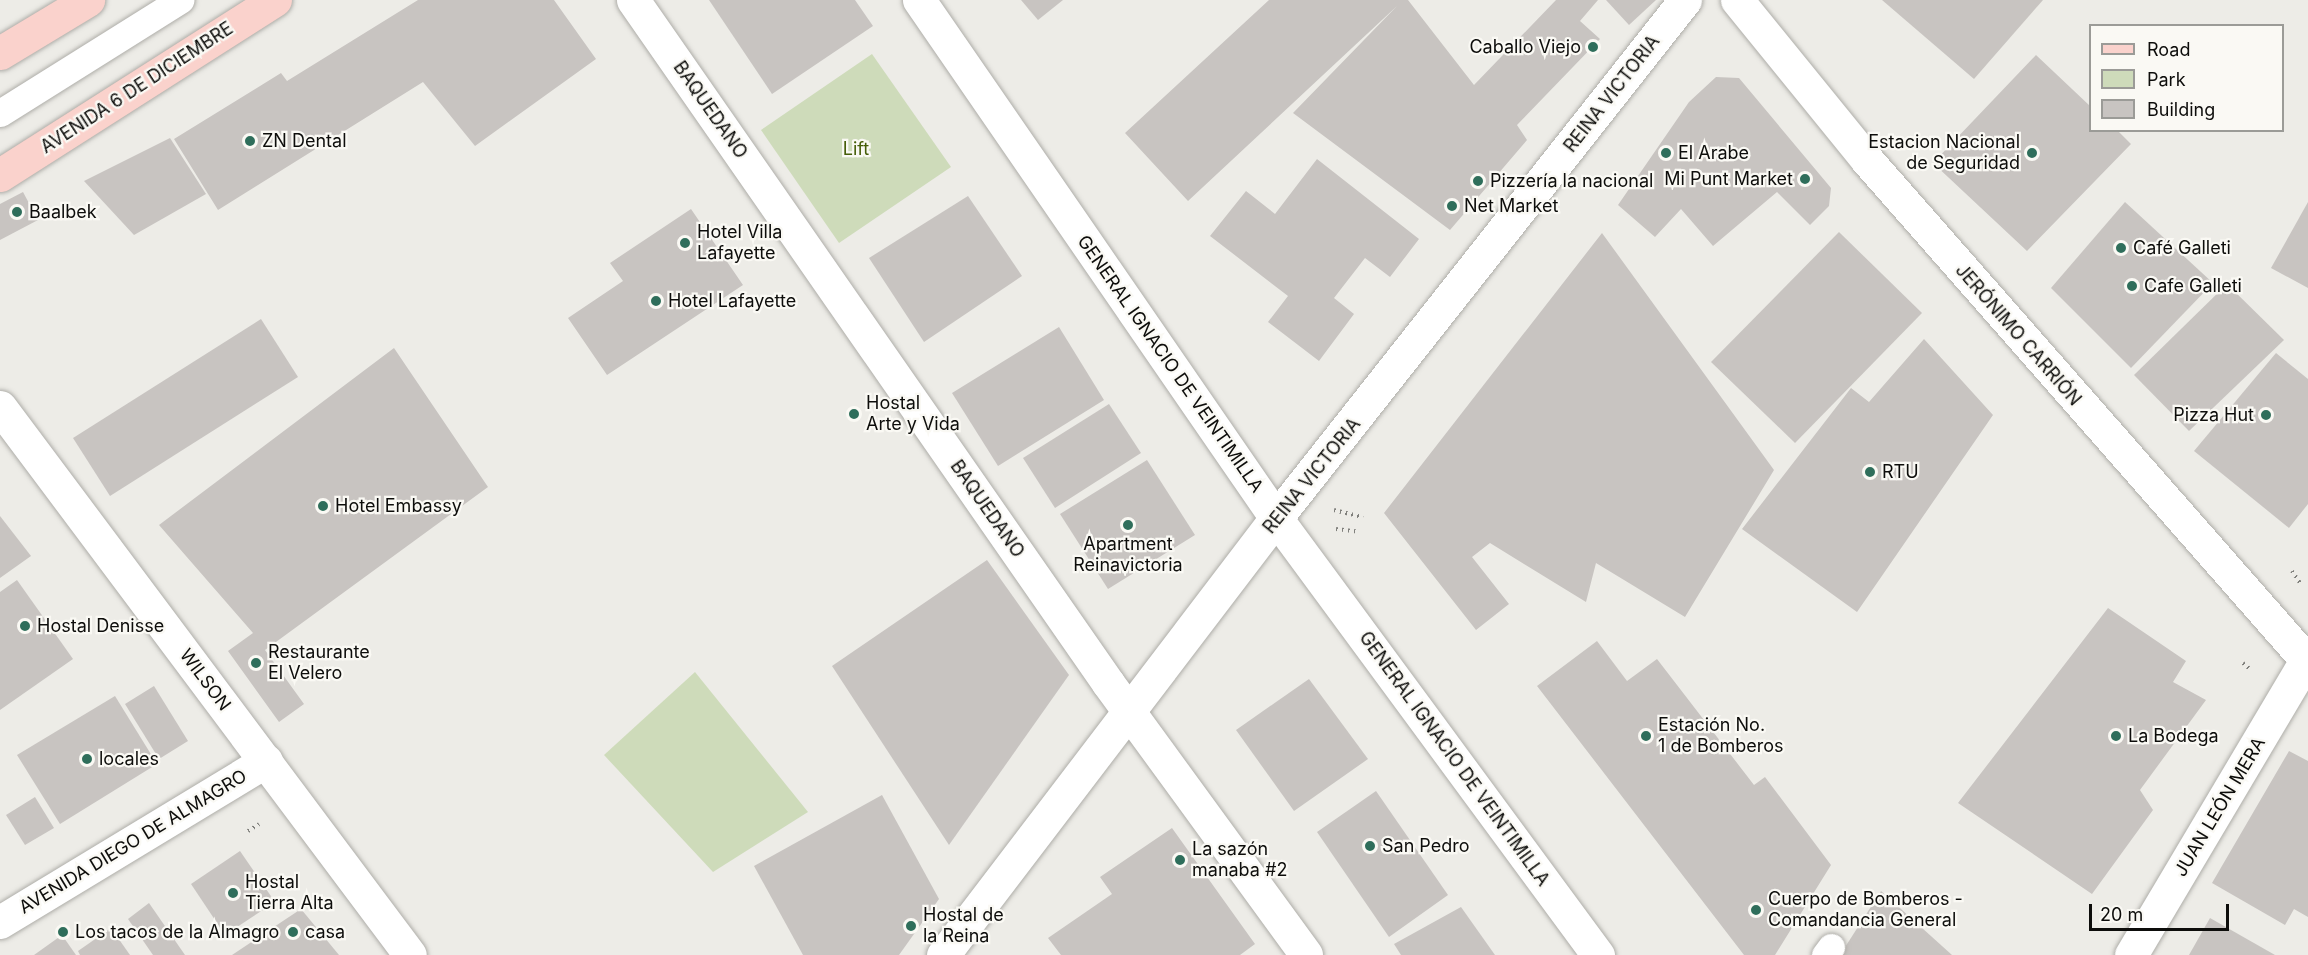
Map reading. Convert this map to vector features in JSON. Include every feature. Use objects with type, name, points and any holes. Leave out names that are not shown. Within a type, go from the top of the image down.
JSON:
[{"type":"main road","points":[[0,53],[88,0]]},
{"type":"main road","name":"AVENIDA 6 DE DICIEMBRE","points":[[0,175],[275,0]]},
{"type":"street","name":"BAQUEDANO","points":[[633,0],[1131,714],[1306,955]]},
{"type":"street","name":"GENERAL IGNACIO DE VEINTIMILLA","points":[[919,0],[1276,518],[1598,955]]},
{"type":"street","name":"REINA VICTORIA","points":[[943,955],[1131,714],[1276,518],[1685,0]]},
{"type":"street","name":"JERÓNIMO CARRIÓN","points":[[1737,0],[1867,160],[2308,660]]},
{"type":"street","name":"WILSON","points":[[0,407],[410,955]]},
{"type":"street","name":"JUAN LEÓN MERA","points":[[2132,955],[2308,660]]},
{"type":"street","name":"AVENIDA DIEGO DE ALMAGRO","points":[[0,922],[266,761]]},
{"type":"lane","points":[[0,113],[180,0]]},
{"type":"path","points":[[2292,571],[2300,583]]},
{"type":"path","points":[[2243,663],[2252,671]]},
{"type":"green space","name":"Lift","points":[[872,54],[951,167],[839,243],[761,130]]},
{"type":"green space","points":[[695,672],[808,812],[713,872],[604,755]]},
{"type":"building","points":[[418,0],[554,0],[596,59],[475,146],[423,82],[218,210],[174,139],[281,73],[287,81]]},
{"type":"building","points":[[709,0],[855,0],[873,26],[772,94]]},
{"type":"building","points":[[1021,0],[1063,0],[1038,20]]},
{"type":"building","points":[[1269,0],[1408,0],[1474,85],[1556,0],[1598,0],[1580,21],[1600,39],[1517,125],[1527,140],[1450,230],[1293,113],[1397,6],[1188,201],[1125,133]]},
{"type":"building","points":[[1606,0],[1656,0],[1629,25]]},
{"type":"building","points":[[1882,0],[2043,0],[1974,79]]},
{"type":"building","name":"Estacion Nacional de Seguridad","points":[[2036,55],[2089,105],[2089,132],[2119,132],[2131,144],[2027,251],[1933,163]]},
{"type":"building","points":[[1716,77],[1739,78],[1831,188],[1829,206],[1810,225],[1777,192],[1713,246],[1681,209],[1655,237],[1618,205],[1689,102]]},
{"type":"building","points":[[170,138],[206,194],[134,235],[84,181]]},
{"type":"building","points":[[1317,159],[1419,239],[1390,277],[1365,258],[1334,298],[1354,314],[1319,361],[1268,322],[1288,296],[1210,236],[1246,191],[1275,214]]},
{"type":"building","name":"Baalbek","points":[[23,192],[38,220],[0,240],[0,204]]},
{"type":"building","points":[[968,196],[1022,276],[924,342],[869,258]]},
{"type":"building","name":"Cafe Galleti","points":[[2125,202],[2213,283],[2131,368],[2051,288]]},
{"type":"building","points":[[2308,202],[2308,288],[2271,268]]},
{"type":"building","name":"Hotel Lafayette","points":[[691,209],[743,285],[607,375],[568,318],[623,281],[610,263]]},
{"type":"building","points":[[1839,232],[1922,313],[1795,443],[1711,362]]},
{"type":"building","points":[[1602,233],[1774,470],[1685,617],[1596,563],[1586,602],[1490,543],[1472,557],[1509,604],[1476,630],[1384,513]]},
{"type":"building","points":[[2227,284],[2284,340],[2189,431],[2134,375]]},
{"type":"building","points":[[261,319],[298,377],[110,496],[73,438]]},
{"type":"building","points":[[1059,327],[1104,400],[998,466],[952,393]]},
{"type":"building","name":"RTU","points":[[1924,339],[1993,415],[1857,612],[1742,529],[1851,388],[1869,402]]},
{"type":"building","name":"Hotel Embassy","points":[[394,348],[488,487],[265,650],[304,704],[279,722],[228,651],[253,633],[159,525]]},
{"type":"building","name":"Pizza Hut","points":[[2276,353],[2308,379],[2308,504],[2289,528],[2194,451]]},
{"type":"building","points":[[1109,404],[1141,453],[1055,508],[1023,458]]},
{"type":"building","name":"Apartment Reinavictoria","points":[[1147,460],[1195,535],[1108,589],[1060,514]]},
{"type":"building","points":[[0,516],[31,556],[0,578]]},
{"type":"building","points":[[987,560],[1069,675],[949,845],[832,666]]},
{"type":"building","name":"Hostal Denisse","points":[[17,580],[73,659],[0,710],[0,592]]},
{"type":"building","points":[[2108,608],[2186,661],[2173,682],[2206,700],[2140,790],[2153,810],[2092,894],[1958,803]]},
{"type":"building","points":[[1597,641],[1627,681],[1657,659],[1754,785],[1765,777],[1831,865],[1775,955],[1744,955],[1537,686]]},
{"type":"building","points":[[1309,679],[1368,759],[1294,811],[1236,730]]},
{"type":"building","points":[[154,686],[188,741],[159,759],[125,704]]},
{"type":"building","name":"locales","points":[[115,696],[157,764],[60,824],[17,755]]},
{"type":"building","points":[[2289,751],[2308,761],[2308,917],[2294,909],[2285,925],[2212,883]]},
{"type":"building","name":"San Pedro","points":[[1376,791],[1448,895],[1389,937],[1317,832]]},
{"type":"building","points":[[882,795],[939,899],[899,955],[803,955],[754,866]]},
{"type":"building","points":[[35,797],[54,828],[25,845],[6,815]]},
{"type":"building","points":[[1172,828],[1255,944],[1240,955],[1061,955],[1048,938],[1112,894],[1100,877]]},
{"type":"building","name":"Hostal Tierra Alta","points":[[240,851],[275,902],[225,935],[191,884]]},
{"type":"building","points":[[1881,891],[1952,955],[1840,955]]},
{"type":"building","points":[[149,903],[185,955],[153,955],[128,919]]},
{"type":"building","points":[[1461,907],[1495,955],[1401,955],[1394,944]]},
{"type":"building","name":"casa","points":[[301,909],[339,955],[232,955]]},
{"type":"building","points":[[2210,918],[2275,955],[2189,955]]},
{"type":"building","points":[[111,928],[130,955],[80,955],[78,951]]},
{"type":"building","points":[[62,935],[76,955],[34,955]]},
{"type":"place","name":"Caballo Viejo","points":[[1593,47]]},
{"type":"place","name":"ZN Dental","points":[[250,141]]},
{"type":"place","name":"El Arabe","points":[[1666,153]]},
{"type":"place","name":"Estacion Nacional de Seguridad","points":[[2032,153]]},
{"type":"place","name":"Mi Punt Market","points":[[1805,179]]},
{"type":"place","name":"Pizzería la nacional","points":[[1478,181]]},
{"type":"place","name":"Net Market","points":[[1452,206]]},
{"type":"place","name":"Baalbek","points":[[17,212]]},
{"type":"place","name":"Hotel Villa Lafayette","points":[[685,243]]},
{"type":"place","name":"Café Galleti","points":[[2121,248]]},
{"type":"place","name":"Cafe Galleti","points":[[2132,286]]},
{"type":"place","name":"Hotel Lafayette","points":[[656,301]]},
{"type":"place","name":"Hostal Arte y Vida","points":[[854,414]]},
{"type":"place","name":"Pizza Hut","points":[[2266,415]]},
{"type":"place","name":"RTU","points":[[1870,472]]},
{"type":"place","name":"Hotel Embassy","points":[[323,506]]},
{"type":"place","name":"Apartment Reinavictoria","points":[[1128,525]]},
{"type":"place","name":"Hostal Denisse","points":[[25,626]]},
{"type":"place","name":"Restaurante El Velero","points":[[256,663]]},
{"type":"place","name":"Estación No. 1 de Bomberos","points":[[1646,736]]},
{"type":"place","name":"La Bodega","points":[[2116,736]]},
{"type":"place","name":"locales","points":[[87,759]]},
{"type":"place","name":"San Pedro","points":[[1370,846]]},
{"type":"place","name":"La sazón manaba #2","points":[[1180,860]]},
{"type":"place","name":"Hostal Tierra Alta","points":[[233,893]]},
{"type":"place","name":"Cuerpo de Bomberos - Comandancia General","points":[[1756,910]]},
{"type":"place","name":"Hostal de la Reina","points":[[911,926]]},
{"type":"place","name":"Los tacos de la Almagro","points":[[63,932]]},
{"type":"place","name":"casa","points":[[293,932]]}]
